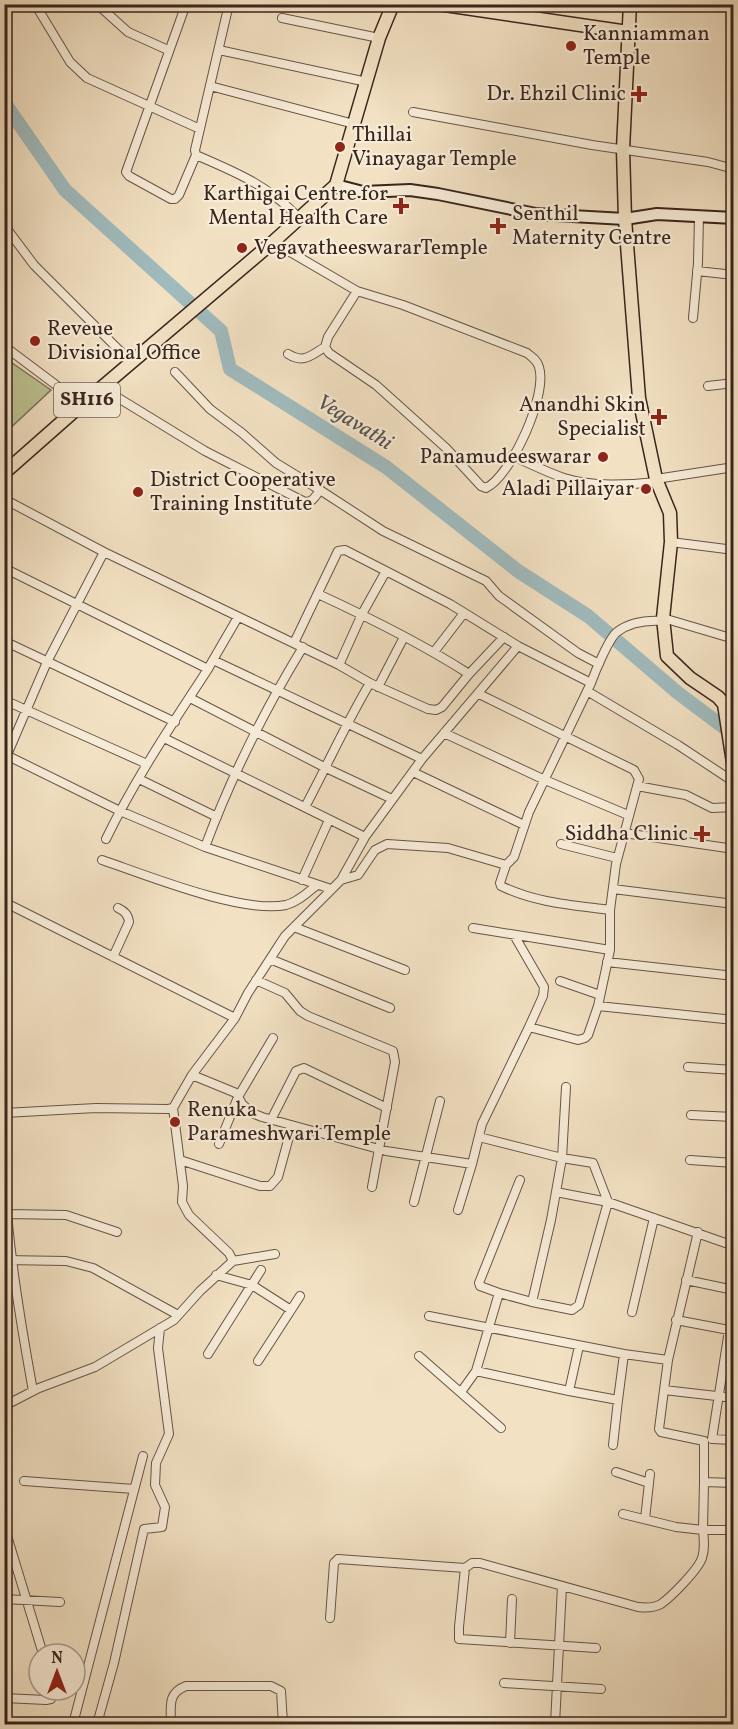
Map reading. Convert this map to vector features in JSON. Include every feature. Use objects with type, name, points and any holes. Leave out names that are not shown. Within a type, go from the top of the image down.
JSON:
[{"type":"main road","points":[[336,185],[379,38],[393,4]]},
{"type":"main road","points":[[438,4],[628,32]]},
{"type":"main road","points":[[630,4],[623,149],[624,219],[639,398],[656,481],[670,513],[671,542],[663,619],[667,656],[690,678],[718,697],[724,704],[734,770]]},
{"type":"main road","name":"SH116","points":[[5,473],[336,185]]},
{"type":"street","points":[[35,4],[70,62],[87,78],[200,129]]},
{"type":"street","points":[[97,4],[128,32],[168,50]]},
{"type":"street","points":[[186,4],[126,172],[129,176],[171,199],[179,195],[196,155],[195,150],[229,4]]},
{"type":"street","points":[[724,4],[734,9]]},
{"type":"street","points":[[282,18],[379,38]]},
{"type":"street","points":[[219,50],[367,82]]},
{"type":"street","points":[[210,86],[354,124]]},
{"type":"street","points":[[413,112],[592,145],[708,162],[734,169]]},
{"type":"street","points":[[196,155],[262,186],[281,199],[299,218]]},
{"type":"street","points":[[336,185],[363,192],[410,190],[438,194],[536,214],[624,219],[657,214],[734,218]]},
{"type":"street","points":[[693,318],[699,216]]},
{"type":"street","points":[[4,225],[34,265],[132,363]]},
{"type":"street","points":[[273,242],[357,291],[414,309],[527,353],[536,360],[540,369],[540,393],[528,428],[496,483],[486,488],[446,448],[376,385],[329,353],[325,347]]},
{"type":"street","points":[[696,272],[734,275]]},
{"type":"street","points":[[288,354],[296,359],[303,359],[325,347],[328,337],[357,291]]},
{"type":"street","points":[[4,346],[80,406]]},
{"type":"street","points":[[175,372],[210,409],[276,463],[383,531],[486,581],[499,596],[578,653],[601,661]]},
{"type":"street","points":[[708,386],[734,383]]},
{"type":"street","points":[[102,388],[205,451],[303,501],[313,500],[320,490]]},
{"type":"street","points":[[512,456],[565,478],[589,483],[636,484],[734,467]]},
{"type":"street","points":[[6,501],[104,552],[303,647],[378,687],[428,709],[436,710],[442,707],[504,637]]},
{"type":"street","points":[[671,542],[734,550]]},
{"type":"street","points":[[294,643],[338,550],[341,549],[464,613],[518,646],[591,683]]},
{"type":"street","points":[[104,552],[47,662],[6,754],[120,811],[206,847],[331,889]]},
{"type":"street","points":[[4,568],[208,669]]},
{"type":"street","points":[[339,665],[362,614],[386,571]]},
{"type":"street","points":[[318,594],[434,652],[469,674]]},
{"type":"street","points":[[434,652],[464,613]]},
{"type":"street","points":[[106,839],[147,764],[208,669],[238,617]]},
{"type":"street","points":[[610,910],[536,900],[501,886],[506,866],[514,857],[524,825],[616,633],[636,623],[663,619],[734,639]]},
{"type":"street","points":[[378,687],[404,638]]},
{"type":"street","points":[[4,640],[175,722]]},
{"type":"street","points":[[233,1261],[229,1253],[189,1215],[182,1202],[183,1186],[174,1108],[192,1075],[235,1018],[256,980],[285,936],[341,880],[365,837],[422,759],[518,646]]},
{"type":"street","points":[[206,847],[235,773],[276,690],[303,647]]},
{"type":"street","points":[[213,660],[422,759]]},
{"type":"street","points":[[305,807],[346,723],[370,683]]},
{"type":"street","points":[[587,691],[678,745],[734,782]]},
{"type":"street","points":[[479,694],[634,770],[639,779],[617,858],[610,910],[610,950],[598,1006],[588,1035],[578,1040],[529,1027]]},
{"type":"street","points":[[190,698],[392,799]]},
{"type":"street","points":[[4,700],[147,764]]},
{"type":"street","points":[[444,733],[545,780],[628,815]]},
{"type":"street","points":[[164,738],[365,837]]},
{"type":"street","points":[[413,772],[524,825]]},
{"type":"street","points":[[139,779],[217,817]]},
{"type":"street","points":[[636,786],[686,795],[712,808],[734,807]]},
{"type":"street","points":[[302,880],[330,820]]},
{"type":"street","points":[[624,833],[734,849]]},
{"type":"street","points":[[341,880],[358,875],[375,850],[387,844],[448,848],[506,866]]},
{"type":"street","points":[[561,844],[617,858]]},
{"type":"street","points":[[102,860],[174,884],[254,905],[287,905],[317,885]]},
{"type":"street","points":[[613,889],[734,904]]},
{"type":"street","points":[[4,902],[235,1018]]},
{"type":"street","points":[[113,957],[129,922],[124,911],[117,908]]},
{"type":"street","points":[[294,927],[405,970]]},
{"type":"street","points":[[473,928],[610,950]]},
{"type":"street","points":[[458,1210],[491,1103],[543,996],[544,987],[514,935]]},
{"type":"street","points":[[270,959],[390,1008]]},
{"type":"street","points":[[607,962],[734,976]]},
{"type":"street","points":[[256,980],[285,993],[300,1011],[308,1016],[393,1051],[395,1062],[372,1187]]},
{"type":"street","points":[[560,981],[600,995]]},
{"type":"street","points":[[598,1006],[734,1020]]},
{"type":"street","points":[[219,1144],[238,1097],[273,1038]]},
{"type":"street","points":[[688,1067],[734,1070]]},
{"type":"street","points":[[271,1120],[296,1071],[304,1068],[387,1108]]},
{"type":"street","points":[[192,1075],[236,1094],[252,1113],[271,1120],[380,1149],[472,1164]]},
{"type":"street","points":[[532,1302],[562,1158],[566,1087]]},
{"type":"street","points":[[414,1202],[440,1101]]},
{"type":"street","points":[[4,1113],[96,1108],[174,1108]]},
{"type":"street","points":[[691,1115],[734,1117]]},
{"type":"street","points":[[180,1160],[260,1186],[270,1186],[278,1177],[292,1126]]},
{"type":"street","points":[[479,1137],[562,1158],[593,1163],[608,1202],[579,1305],[572,1310],[532,1302],[480,1286],[479,1283],[520,1180]]},
{"type":"street","points":[[690,1160],[734,1163]]},
{"type":"street","points":[[4,1173],[8,1259],[33,1391]]},
{"type":"street","points":[[556,1192],[608,1202],[734,1246]]},
{"type":"street","points":[[7,1214],[66,1215],[117,1232]]},
{"type":"street","points":[[632,1311],[654,1218]]},
{"type":"street","points":[[698,1232],[668,1360],[659,1429],[661,1432],[708,1440],[734,1440]]},
{"type":"street","points":[[4,1406],[33,1391],[95,1367],[160,1328],[178,1315],[216,1275],[233,1261],[275,1254]]},
{"type":"street","points":[[8,1259],[66,1261],[93,1268],[178,1315]]},
{"type":"street","points":[[208,1354],[261,1269]]},
{"type":"street","points":[[216,1275],[252,1285],[291,1310]]},
{"type":"street","points":[[686,1280],[734,1290]]},
{"type":"street","points":[[460,1392],[476,1371],[499,1293]]},
{"type":"street","points":[[258,1361],[300,1296]]},
{"type":"street","points":[[429,1316],[579,1346],[668,1360]]},
{"type":"street","points":[[330,1618],[334,1563],[338,1560],[465,1568],[472,1563],[480,1563],[638,1607],[649,1608],[660,1604],[671,1595],[700,1563],[704,1551],[704,1456],[731,1331],[676,1320]]},
{"type":"street","points":[[98,1725],[144,1529],[162,1527],[165,1507],[155,1485],[156,1463],[169,1434],[158,1348],[160,1328]]},
{"type":"street","points":[[569,1391],[579,1346]]},
{"type":"street","points":[[612,1445],[624,1354]]},
{"type":"street","points":[[419,1356],[501,1428]]},
{"type":"street","points":[[476,1371],[618,1400]]},
{"type":"street","points":[[664,1390],[734,1398]]},
{"type":"street","points":[[73,1725],[143,1456]]},
{"type":"street","points":[[616,1472],[650,1479],[645,1519]]},
{"type":"street","points":[[24,1481],[134,1489]]},
{"type":"street","points":[[704,1482],[734,1483]]},
{"type":"street","points":[[623,1514],[684,1529],[734,1530]]},
{"type":"street","points":[[5,1528],[39,1642]]},
{"type":"street","points":[[4,1557],[15,1557]]},
{"type":"street","points":[[465,1568],[459,1639],[596,1648]]},
{"type":"street","points":[[555,1725],[562,1586]]},
{"type":"street","points":[[4,1599],[60,1602]]},
{"type":"street","points":[[510,1643],[512,1599]]},
{"type":"street","points":[[504,1683],[600,1689]]},
{"type":"street","points":[[171,1725],[173,1694],[177,1689],[186,1686],[271,1686],[281,1691],[283,1725]]},
{"type":"street","points":[[4,1698],[27,1699]]},
{"type":"green space","points":[[5,358],[51,390],[5,433]]},
{"type":"waterway","name":"Vegavathi","points":[[4,102],[65,190],[221,331],[230,369],[386,467],[518,571],[588,616],[678,693],[734,735]]},
{"type":"place","name":"Kanniamman Temple","points":[[571,46]]},
{"type":"place","name":"Dr. Ehzil Clinic","points":[[639,94]]},
{"type":"place","name":"Thillai Vinayagar Temple","points":[[340,147]]},
{"type":"place","name":"Karthigai Centre for Mental Health Care","points":[[401,206]]},
{"type":"place","name":"Senthil Maternity Centre","points":[[498,226]]},
{"type":"place","name":"VegavatheeswararTemple","points":[[242,248]]},
{"type":"place","name":"Reveue Divisional Office","points":[[35,341]]},
{"type":"place","name":"Anandhi Skin Specialist","points":[[659,417]]},
{"type":"place","name":"Panamudeeswarar","points":[[603,457]]},
{"type":"place","name":"Aladi Pillaiyar","points":[[646,489]]},
{"type":"place","name":"District Cooperative Training Institute","points":[[138,492]]},
{"type":"place","name":"Siddha Clinic","points":[[702,834]]},
{"type":"place","name":"Renuka Parameshwari Temple","points":[[175,1122]]}]
